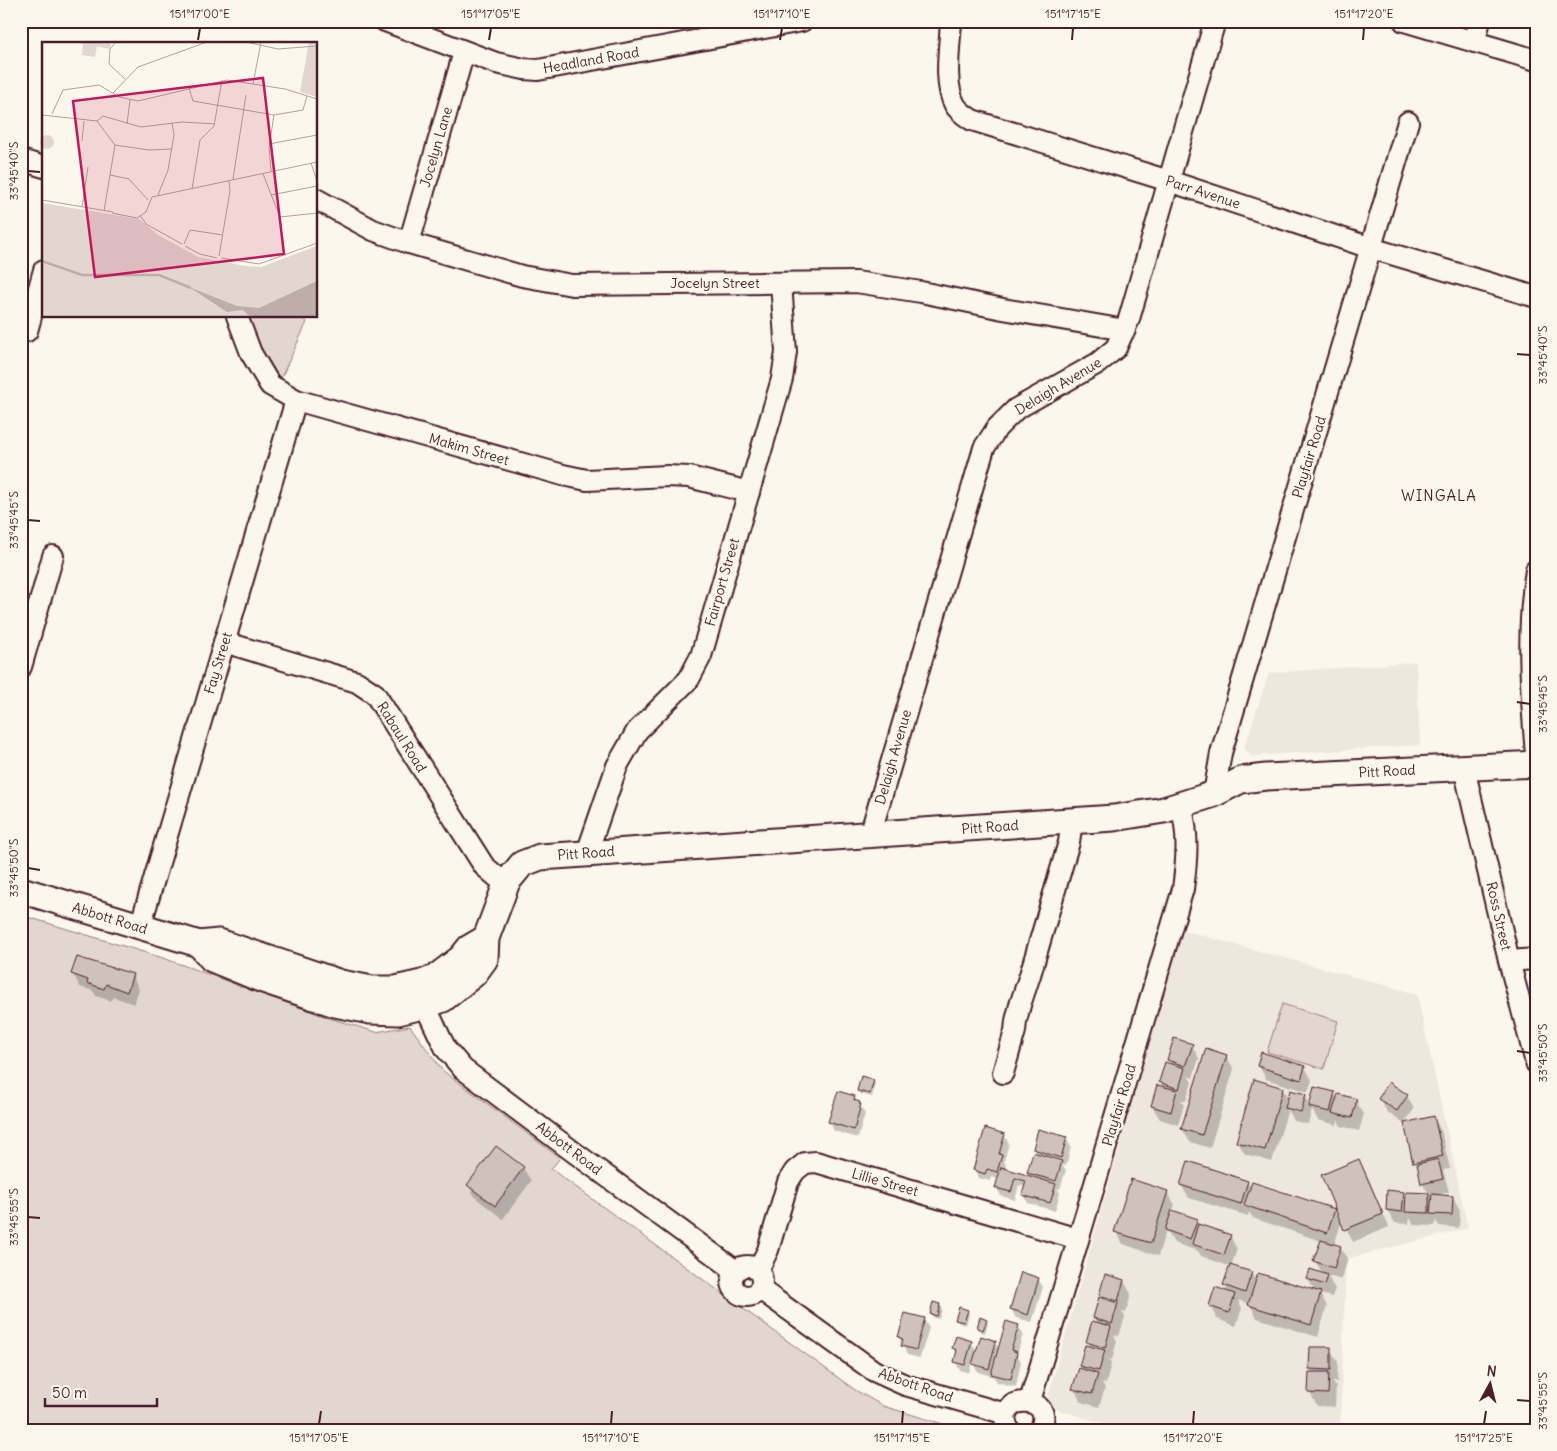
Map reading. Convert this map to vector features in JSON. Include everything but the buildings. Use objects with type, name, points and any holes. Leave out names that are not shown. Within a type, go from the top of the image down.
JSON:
[{"type":"main road","name":"Pitt Road","points":[[425,994],[443,999],[474,974],[485,959],[486,938],[507,882],[516,870],[530,860],[540,857],[1143,815],[1181,806],[1214,794],[1241,780],[1266,776],[1536,764]]},
{"type":"main road","name":"Abbott Road","points":[[21,890],[199,944],[212,959],[264,980],[335,1004],[370,1011],[398,1012],[425,994]]},
{"type":"street","name":"Headland Road","points":[[385,21],[464,52],[510,67],[538,70],[802,21]]},
{"type":"street","name":"Parr Avenue","points":[[952,21],[949,82],[955,105],[962,114],[972,120],[1169,180],[1371,248],[1536,297]]},
{"type":"street","name":"Delaigh Avenue","points":[[870,835],[984,448],[997,428],[1016,409],[1098,363],[1116,348],[1125,330],[1215,21]]},
{"type":"street","points":[[1404,21],[1536,60]]},
{"type":"street","points":[[1474,42],[1480,21]]},
{"type":"street","name":"Jocelyn Lane","points":[[408,243],[464,52]]},
{"type":"street","name":"Playfair Road","points":[[1214,794],[1221,753],[1408,122]]},
{"type":"street","points":[[21,160],[42,166]]},
{"type":"street","name":"Jocelyn Street","points":[[318,200],[373,230],[408,243],[522,276],[572,285],[856,282],[921,292],[1003,310],[1125,330]]},
{"type":"street","points":[[27,331],[42,277]]},
{"type":"street","name":"Fairport Street","points":[[587,853],[617,766],[637,731],[689,678],[701,656],[782,379],[786,352],[781,283]]},
{"type":"street","name":"Makim Street","points":[[237,318],[251,353],[270,385],[296,400],[563,475],[587,480],[667,476],[689,477],[749,492]]},
{"type":"street","name":"Fay Street","points":[[140,927],[296,400]]},
{"type":"street","points":[[21,667],[53,556]]},
{"type":"street","points":[[1536,570],[1531,610],[1530,650],[1536,755]]},
{"type":"street","name":"Rabaul Road","points":[[224,642],[357,682],[375,694],[484,866],[497,877],[507,882]]},
{"type":"street","name":"Ross Street","points":[[1464,768],[1536,1063]]},
{"type":"street","name":"Playfair Road","points":[[1030,1401],[1183,888],[1188,844],[1181,806]]},
{"type":"street","points":[[1003,1073],[1020,1005],[1069,842],[1072,821]]},
{"type":"street","points":[[1510,961],[1536,959]]},
{"type":"street","name":"Abbott Road","points":[[425,994],[446,1049],[463,1068],[736,1271]]},
{"type":"street","name":"Lillie Street","points":[[759,1279],[788,1182],[795,1171],[805,1163],[816,1162],[1078,1239]]},
{"type":"street","points":[[744,1266],[754,1267],[759,1279],[757,1292],[748,1296],[738,1293],[732,1280],[736,1271],[744,1266]]},
{"type":"street","name":"Abbott Road","points":[[759,1279],[874,1371],[905,1385],[1007,1422],[1013,1404],[1024,1400],[1030,1401]]},
{"type":"street","points":[[1030,1401],[1040,1408],[1047,1428]]},
{"type":"shaded area","points":[[249,318],[304,318],[307,322],[281,378],[268,364]]},
{"type":"shaded area","points":[[1416,662],[1420,745],[1251,756],[1244,748],[1269,673]]},
{"type":"shaded area","points":[[21,915],[163,958],[329,1018],[376,1032],[410,1026],[442,1070],[560,1158],[551,1169],[855,1390],[883,1406],[963,1430],[21,1430]]},
{"type":"shaded area","points":[[1182,930],[1417,994],[1468,1228],[1346,1259],[1340,1430],[1125,1430],[1045,1406]]},
{"type":"shaded area","points":[[1282,1004],[1338,1021],[1324,1069],[1267,1052]]},
{"type":"district","name":"WINGALA","points":[[1439,496]]}]
